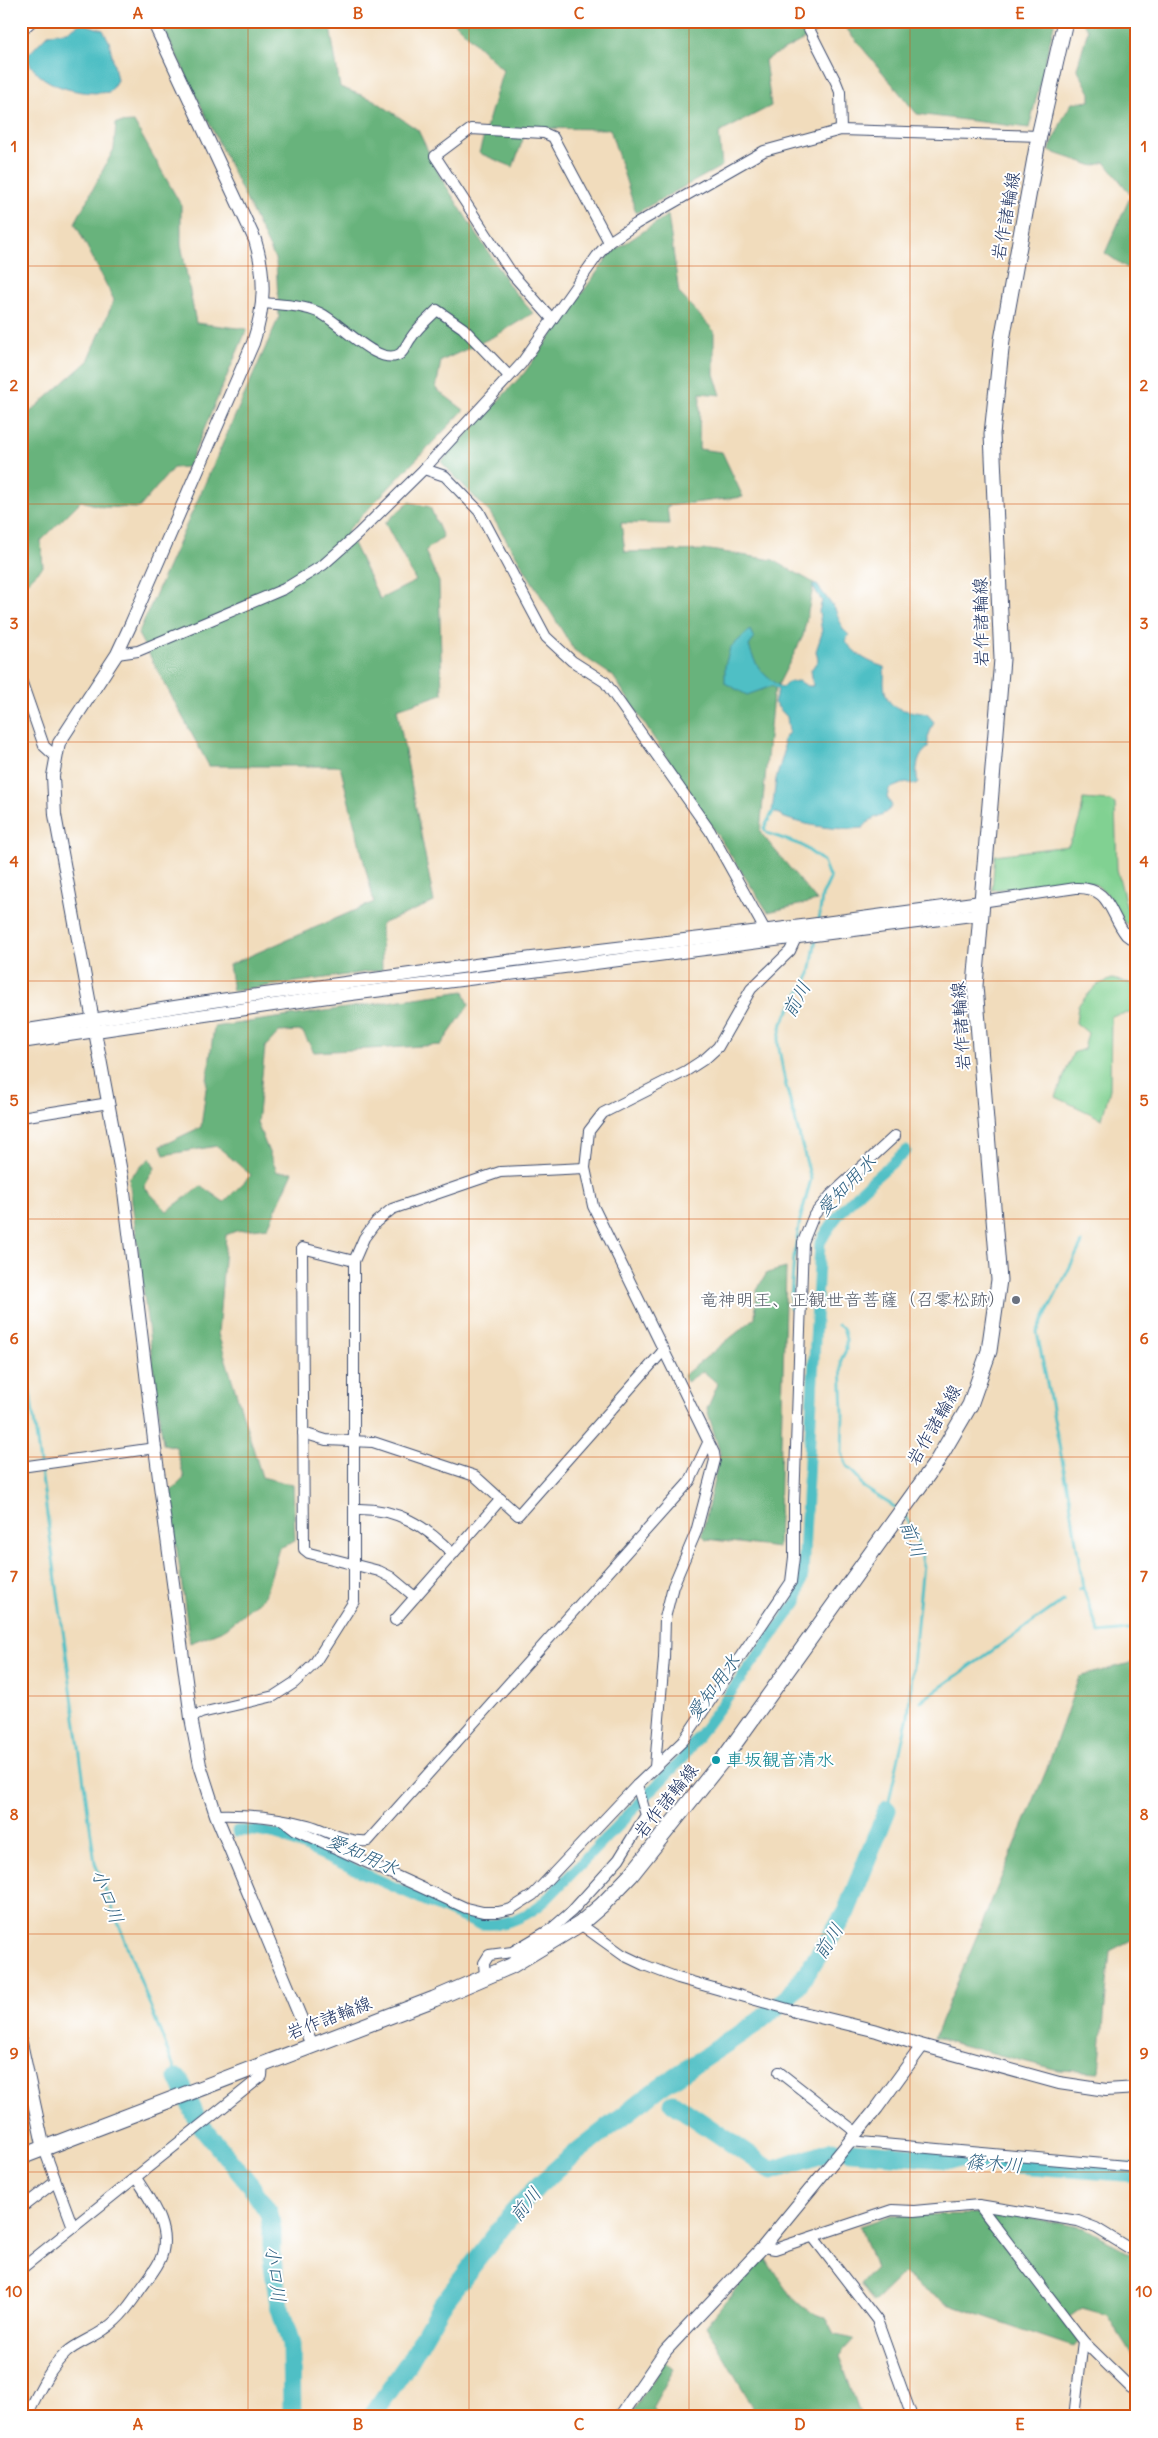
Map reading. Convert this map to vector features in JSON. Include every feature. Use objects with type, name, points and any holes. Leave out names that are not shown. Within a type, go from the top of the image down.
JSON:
[{"type":"main road","name":"岩作諸輪線","points":[[21,2157],[485,1977],[511,1966],[580,1924],[602,1906],[630,1875],[722,1761],[902,1511],[953,1437],[970,1405],[990,1351],[997,1303],[997,1247],[975,986],[980,908],[993,794],[1002,659],[992,434],[995,391],[1002,340],[1039,136],[1065,21]]},
{"type":"street","points":[[21,31],[32,21]]},
{"type":"street","points":[[153,21],[255,240],[263,272],[264,302],[253,343],[117,654],[64,732],[56,757],[53,776],[55,815],[123,1183],[155,1448],[191,1718],[200,1765],[216,1815],[312,2045]]},
{"type":"street","points":[[805,21],[840,92],[841,130]]},
{"type":"street","points":[[552,319],[513,275],[435,156],[471,129],[544,133],[553,137],[609,242]]},
{"type":"street","points":[[117,654],[138,651],[284,590],[323,564],[358,534],[424,469],[521,364],[588,268],[609,242],[636,224],[764,151],[841,130],[1039,136]]},
{"type":"street","points":[[264,302],[296,306],[320,313],[337,323],[368,350],[393,357],[402,353],[411,338],[437,310],[463,328],[509,376]]},
{"type":"street","points":[[424,469],[446,476],[479,511],[546,637],[572,661],[605,682],[710,831],[765,930]]},
{"type":"street","points":[[21,680],[44,746],[56,757]]},
{"type":"street","points":[[23,1036],[796,938],[980,908],[1076,888],[1090,888],[1106,898],[1126,934],[1130,938],[1137,938]]},
{"type":"street","points":[[93,1027],[213,1001],[371,979],[765,930],[980,908]]},
{"type":"street","points":[[655,1768],[664,1658],[665,1618],[673,1586],[696,1532],[715,1460],[714,1452],[592,1206],[585,1168],[589,1131],[603,1113],[686,1071],[706,1058],[727,1035],[751,989],[790,951],[796,938]]},
{"type":"street","points":[[21,1117],[109,1104]]},
{"type":"street","points":[[283,1820],[296,1830],[466,1908],[483,1912],[498,1912],[511,1909],[533,1895],[636,1786],[683,1741],[791,1582],[794,1557],[803,1242],[814,1215],[830,1196],[895,1136]]},
{"type":"street","points":[[191,1718],[201,1713],[274,1696],[306,1674],[354,1601],[356,1509],[353,1441],[354,1261],[364,1238],[376,1222],[392,1209],[500,1172],[585,1168]]},
{"type":"street","points":[[354,1261],[302,1248],[304,1549],[309,1553],[356,1567],[379,1571],[390,1576],[415,1597]]},
{"type":"street","points":[[303,1433],[326,1440],[372,1442],[475,1476],[518,1515],[664,1350]]},
{"type":"street","points":[[216,1815],[250,1814],[310,1826],[357,1842],[368,1841],[690,1481],[708,1443]]},
{"type":"street","points":[[21,1467],[155,1448]]},
{"type":"street","points":[[395,1620],[501,1499]]},
{"type":"street","points":[[356,1509],[392,1512],[408,1519],[440,1540],[453,1554]]},
{"type":"street","points":[[485,1977],[484,1963],[489,1955],[512,1952],[551,1930],[572,1911],[619,1859],[646,1814],[636,1786]]},
{"type":"street","points":[[580,1924],[617,1951],[644,1965],[678,1978],[758,1999],[776,2006],[877,2031],[922,2046],[1059,2083],[1106,2090],[1137,2088]]},
{"type":"street","points":[[21,2043],[44,2149],[73,2227]]},
{"type":"street","points":[[620,2417],[666,2350],[763,2247],[853,2137],[922,2046]]},
{"type":"street","points":[[21,2269],[262,2076],[263,2063]]},
{"type":"street","points":[[779,2072],[853,2137],[1137,2167]]},
{"type":"street","points":[[26,2417],[46,2376],[67,2352],[106,2329],[120,2316],[160,2261],[165,2245],[161,2224],[148,2196],[136,2178]]},
{"type":"street","points":[[21,2208],[55,2182]]},
{"type":"street","points":[[763,2247],[775,2249],[892,2210],[914,2211],[979,2205],[1078,2221],[1096,2228],[1137,2252]]},
{"type":"street","points":[[979,2205],[1083,2341],[1131,2388]]},
{"type":"street","points":[[813,2237],[877,2320],[912,2417]]},
{"type":"street","points":[[1074,2417],[1083,2341]]},
{"type":"green space","points":[[160,21],[329,21],[340,87],[374,100],[418,130],[441,178],[511,288],[533,313],[497,335],[441,361],[436,389],[464,410],[347,531],[380,599],[416,581],[385,523],[409,502],[430,507],[443,537],[425,551],[439,582],[442,694],[397,709],[434,902],[381,924],[382,970],[233,991],[229,965],[374,902],[340,766],[209,766],[138,634],[279,317],[276,261]]},
{"type":"green space","points":[[453,21],[838,21],[765,60],[771,106],[719,133],[722,166],[636,213],[610,129],[527,128],[513,167],[479,153],[503,70]]},
{"type":"green space","points":[[840,21],[1055,21],[1029,128],[917,114]]},
{"type":"green space","points":[[1082,21],[1137,21],[1137,254],[1127,268],[1105,253],[1131,195],[1105,162],[1094,166],[1049,151],[1064,116],[1072,103],[1090,101],[1090,93],[1077,68],[1088,30]]},
{"type":"green space","points":[[134,122],[181,205],[181,244],[196,323],[247,329],[188,467],[173,468],[139,508],[103,507],[81,501],[41,541],[43,567],[21,588],[21,420],[88,361],[114,300],[75,223],[114,149],[116,123]]},
{"type":"green space","points":[[668,215],[679,293],[714,331],[714,374],[721,395],[700,393],[699,449],[722,452],[743,497],[667,506],[669,524],[621,523],[625,552],[710,550],[773,560],[814,583],[803,636],[773,695],[760,832],[817,901],[768,912],[613,676],[574,650],[490,513],[441,462],[525,372],[611,253]]},
{"type":"green space","points":[[1083,799],[1110,801],[1115,804],[1117,869],[1131,925],[1123,922],[1112,900],[1102,889],[1088,882],[1079,880],[992,890],[995,855],[1068,846],[1078,824]]},
{"type":"green space","points":[[1112,979],[1129,983],[1137,988],[1137,1012],[1111,1016],[1110,1089],[1102,1119],[1056,1097],[1073,1053],[1084,1049],[1088,1033],[1076,1023],[1078,1005],[1097,985]]},
{"type":"green space","points":[[464,991],[469,1005],[441,1045],[314,1052],[302,1031],[279,1032],[265,1047],[257,1123],[277,1172],[293,1172],[268,1227],[236,1231],[226,1235],[218,1334],[262,1477],[293,1485],[295,1541],[279,1548],[265,1596],[223,1630],[190,1643],[169,1493],[184,1478],[176,1447],[163,1444],[129,1178],[150,1158],[155,1168],[144,1187],[167,1211],[201,1186],[224,1202],[251,1175],[217,1146],[164,1155],[161,1146],[201,1127],[214,1027]]},
{"type":"green space","points":[[786,1268],[778,1548],[706,1539],[702,1535],[720,1453],[707,1409],[718,1384],[703,1371],[687,1382],[683,1376],[755,1318],[757,1289],[767,1273]]},
{"type":"green space","points":[[1137,1661],[1137,1937],[1110,1951],[1099,2072],[1058,2070],[934,2038],[1046,1771],[1079,1677]]},
{"type":"green space","points":[[21,2076],[29,2106],[21,2114]]},
{"type":"green space","points":[[1012,2214],[1085,2228],[1137,2257],[1137,2363],[1107,2315],[1082,2308],[1065,2320],[1079,2339],[1073,2347],[945,2303],[903,2274],[874,2302],[860,2284],[875,2268],[860,2226],[892,2215]]},
{"type":"green space","points":[[764,2255],[789,2294],[797,2302],[815,2314],[826,2317],[835,2335],[854,2339],[839,2355],[861,2417],[759,2417],[706,2326]]},
{"type":"green space","points":[[665,2362],[674,2369],[652,2408],[661,2417],[629,2417]]},
{"type":"water","points":[[81,23],[103,30],[109,41],[117,80],[110,92],[74,91],[61,87],[40,75],[32,67],[27,56],[48,34],[67,32]]},
{"type":"water","points":[[812,585],[817,585],[835,609],[843,629],[849,635],[845,641],[854,651],[872,663],[884,667],[885,693],[892,705],[904,710],[927,714],[934,722],[928,737],[928,748],[919,759],[918,783],[916,785],[906,782],[889,789],[887,797],[892,806],[886,813],[871,820],[863,828],[843,829],[812,825],[791,820],[772,812],[776,779],[784,752],[783,740],[789,732],[787,717],[774,703],[778,690],[772,686],[747,695],[725,683],[725,666],[730,648],[750,630],[754,639],[749,646],[752,654],[758,666],[770,679],[782,688],[788,682],[799,681],[807,686],[813,686],[811,670],[818,660],[816,651],[822,633],[819,611],[822,601]]},
{"type":"water","points":[[1137,753],[1137,859],[1134,836]]},
{"type":"waterway","name":"前川","points":[[774,810],[764,828],[767,833],[801,845],[823,861],[830,879],[822,896],[819,920]]},
{"type":"waterway","name":"前川","points":[[793,1310],[790,1308],[794,1257],[800,1220],[811,1179],[785,1082],[778,1043],[782,1023],[810,974],[816,938]]},
{"type":"waterway","name":"愛知用水","points":[[237,1831],[256,1831],[278,1835],[475,1923],[495,1924],[514,1920],[522,1917],[546,1900],[682,1759],[797,1602],[803,1575],[820,1243],[828,1229],[848,1205],[870,1182],[906,1151]]},
{"type":"waterway","points":[[1079,1589],[1083,1588],[1070,1501],[1037,1332],[1082,1243]]},
{"type":"waterway","name":"前川","points":[[838,1325],[843,1328],[846,1339],[846,1350],[841,1360],[842,1453],[847,1466],[859,1479],[863,1487],[898,1509]]},
{"type":"waterway","name":"小口川","points":[[21,1339],[30,1391],[95,1863],[178,2078]]},
{"type":"waterway","name":"前川","points":[[887,1810],[908,1716],[923,1564],[916,1538],[904,1515]]},
{"type":"waterway","points":[[1083,1588],[1099,1633],[1137,1629]]},
{"type":"waterway","points":[[921,1701],[1064,1600]]},
{"type":"waterway","name":"前川","points":[[371,2417],[409,2362],[441,2306],[512,2214],[538,2186],[568,2159],[660,2087],[758,2022],[788,1997],[807,1973],[846,1912],[887,1810]]},
{"type":"waterway","name":"小口川","points":[[178,2078],[199,2123],[251,2186],[269,2213],[272,2229],[272,2259],[279,2305],[291,2344],[292,2417]]},
{"type":"waterway","name":"篠木川","points":[[673,2103],[772,2171],[833,2150]]},
{"type":"waterway","name":"篠木川","points":[[851,2152],[1137,2173]]},
{"type":"place","name":"竜神明王、正観世音菩薩（召零松跡）","points":[[1016,1300]]},
{"type":"place","name":"車坂観音清水","points":[[716,1760]]}]
